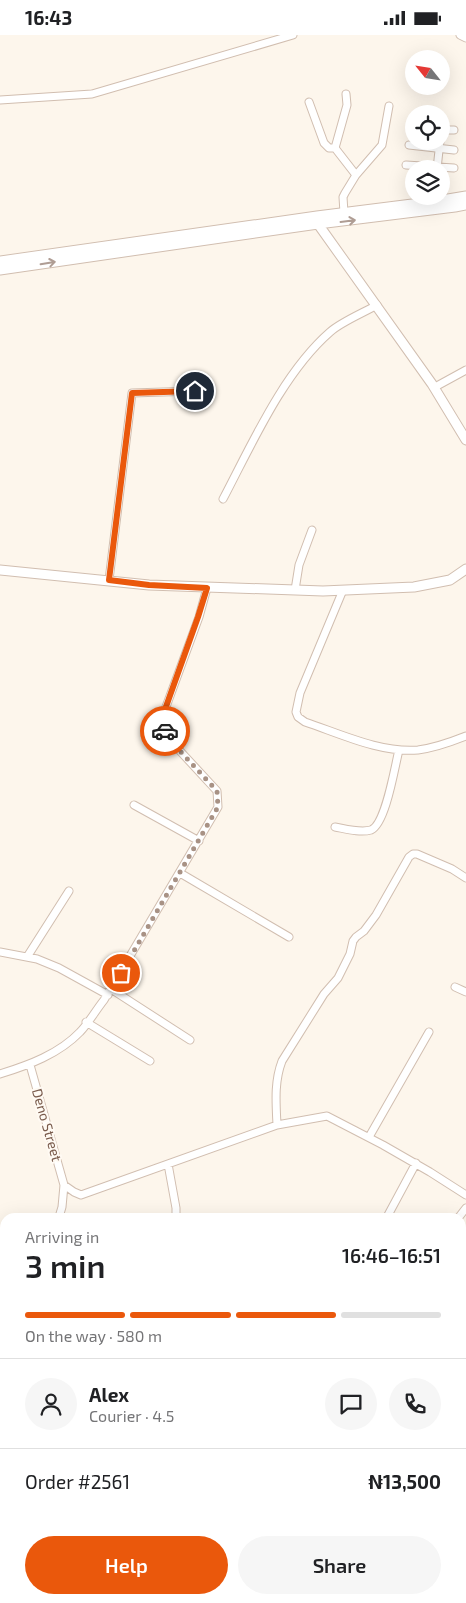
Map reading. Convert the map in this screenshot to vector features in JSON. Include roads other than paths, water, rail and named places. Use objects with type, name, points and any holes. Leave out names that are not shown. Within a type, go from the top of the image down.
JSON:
[{"type":"street","points":[[0,100],[92,94],[293,35]]},
{"type":"street","points":[[460,35],[466,38]]},
{"type":"street","points":[[335,148],[347,105],[346,94]]},
{"type":"street","points":[[309,102],[324,143],[329,148],[335,148]]},
{"type":"street","points":[[344,213],[343,197],[345,193],[356,175],[382,145],[389,106]]},
{"type":"street","points":[[335,148],[356,175]]},
{"type":"street","points":[[450,149],[454,150]]},
{"type":"street","points":[[450,198],[466,196]]},
{"type":"street","points":[[0,271],[317,220],[344,213],[405,204]]},
{"type":"street","points":[[0,261],[317,220],[445,209],[466,205]]},
{"type":"street","points":[[317,220],[435,387],[466,440]]},
{"type":"street","points":[[223,499],[264,421],[289,379],[311,351],[331,331],[376,305]]},
{"type":"street","points":[[435,387],[466,370]]},
{"type":"street","points":[[109,580],[132,393],[195,391]]},
{"type":"street","points":[[294,590],[312,530]]},
{"type":"street","points":[[0,569],[149,585],[294,590],[414,587],[450,580],[466,569]]},
{"type":"street","points":[[0,1074],[30,1065],[55,1051],[82,1030],[109,992],[218,807],[217,791],[168,738],[163,724],[163,715],[207,588]]},
{"type":"street","points":[[343,590],[300,693],[296,712],[298,717],[305,722],[386,748],[419,750],[466,736]]},
{"type":"street","points":[[335,827],[358,831],[370,830],[376,826],[386,806],[398,749]]},
{"type":"street","points":[[134,805],[199,841]]},
{"type":"street","points":[[277,1125],[276,1091],[278,1070],[282,1061],[324,994],[338,978],[350,954],[353,941],[364,931],[376,915],[409,857],[417,854],[452,869],[466,878]]},
{"type":"street","points":[[180,873],[289,937]]},
{"type":"street","points":[[27,957],[69,891]]},
{"type":"street","points":[[0,952],[37,959],[59,968],[109,992],[190,1040]]},
{"type":"street","points":[[455,987],[466,992]]},
{"type":"street","points":[[86,1023],[150,1061]]},
{"type":"street","points":[[369,1137],[429,1032]]},
{"type":"street","name":"Deno Street","points":[[30,1065],[64,1185]]},
{"type":"street","points":[[60,1213],[64,1185],[81,1195],[277,1125],[327,1117],[369,1137],[416,1163],[466,1195]]},
{"type":"street","points":[[168,1163],[176,1213]]},
{"type":"street","points":[[389,1213],[416,1163]]}]
